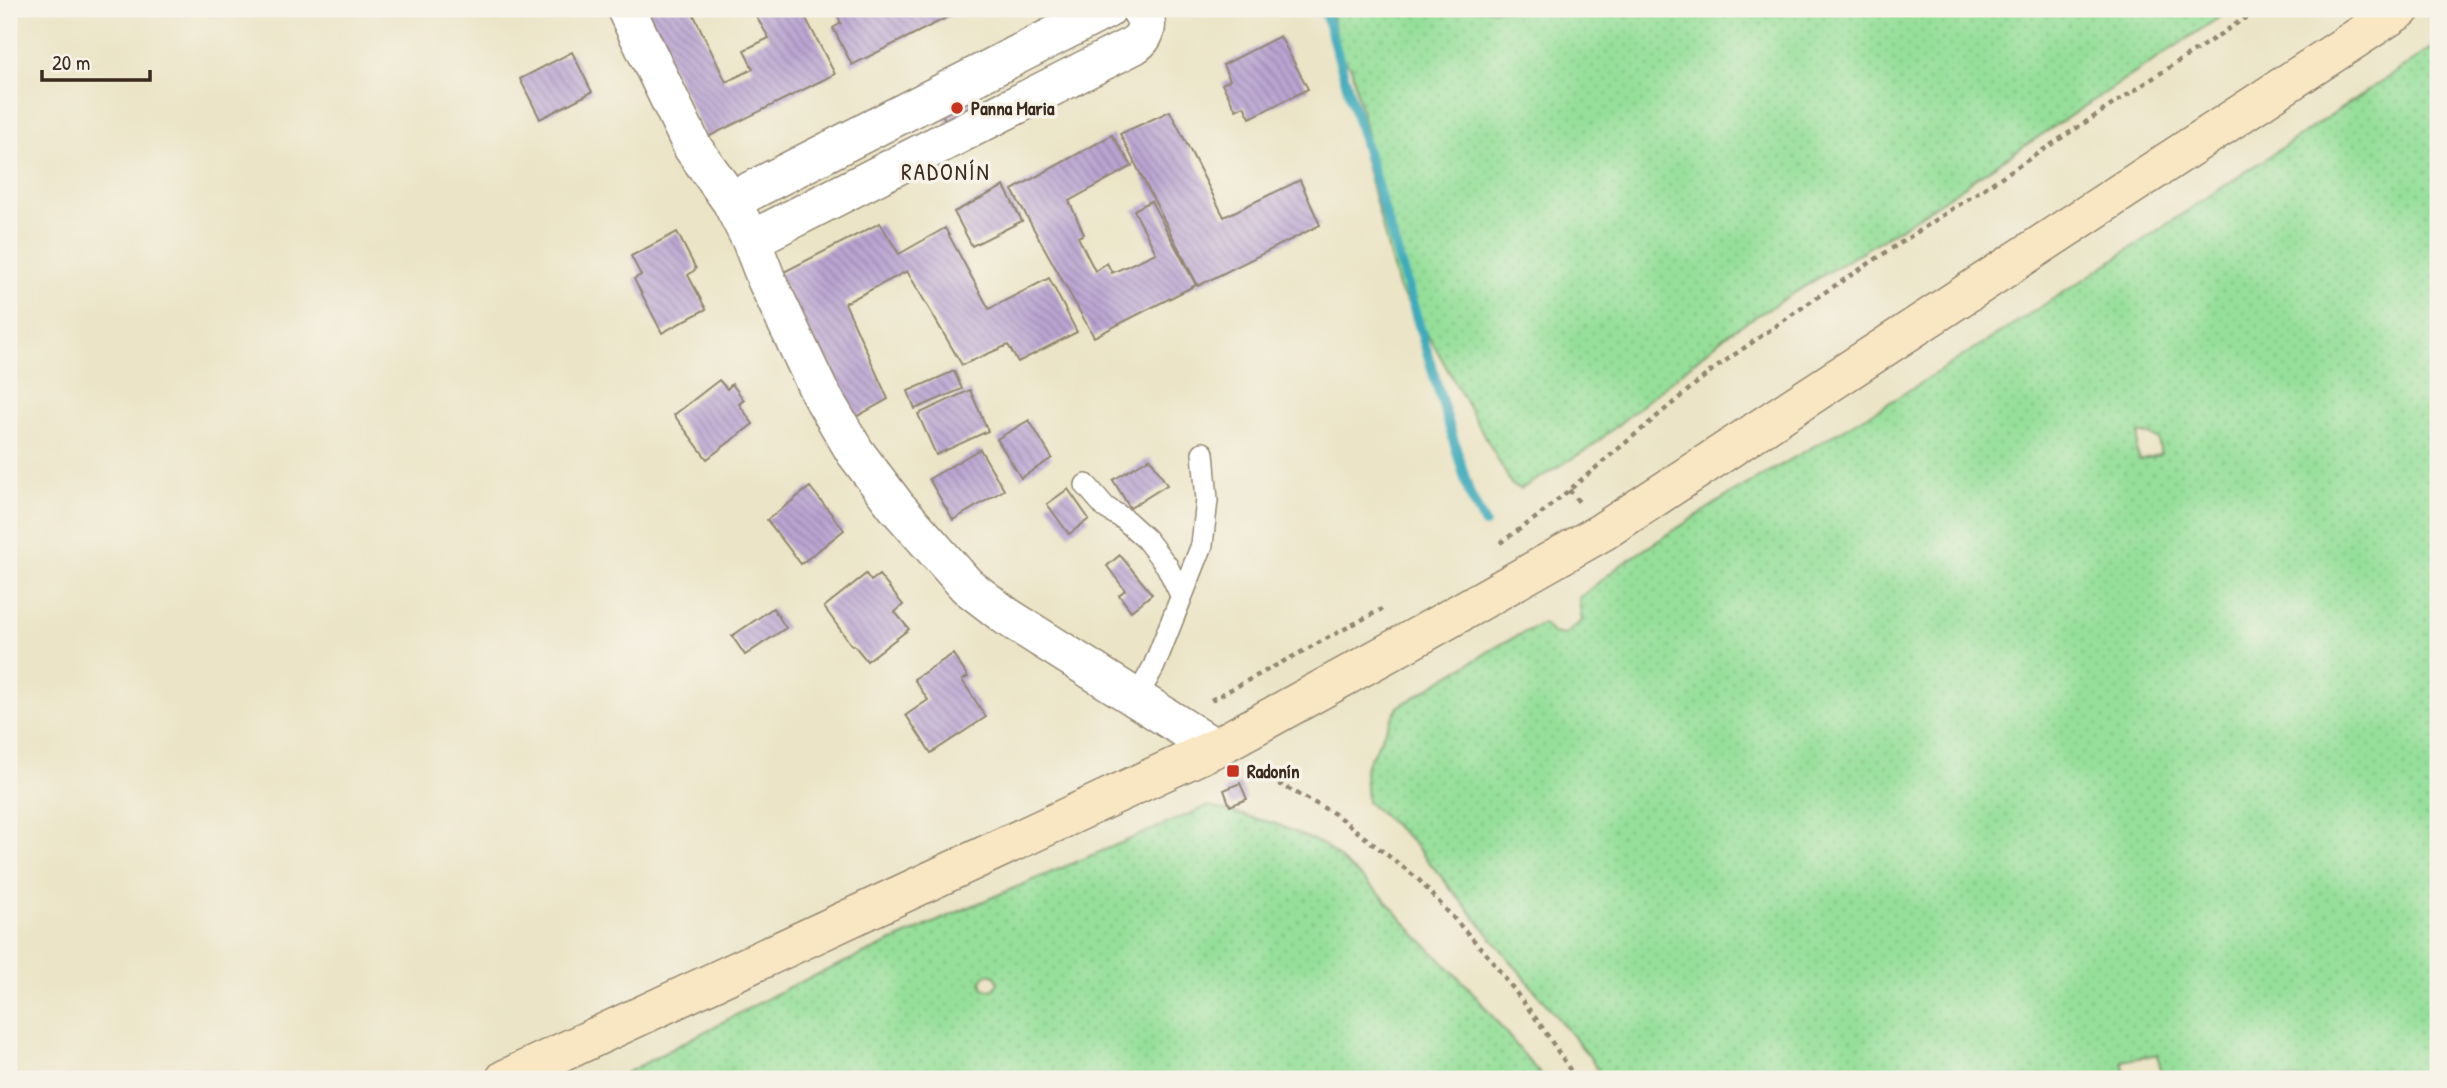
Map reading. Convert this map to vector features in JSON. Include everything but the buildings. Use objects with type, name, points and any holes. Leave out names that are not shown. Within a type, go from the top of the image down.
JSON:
[{"type":"main road","points":[[505,1079],[1215,748],[1602,532],[2401,9]]},
{"type":"street","points":[[626,9],[693,148],[731,201],[751,240],[767,281],[819,391],[855,452],[896,506],[967,586],[1006,616],[1215,748]]},
{"type":"street","points":[[731,201],[1107,9]]},
{"type":"street","points":[[751,240],[1133,45],[1144,35],[1146,28],[1144,14],[1140,9]]},
{"type":"lane","points":[[1137,697],[1154,666],[1202,545],[1207,500],[1203,453]]},
{"type":"lane","points":[[1086,485],[1106,508],[1124,519],[1146,539],[1167,566],[1181,595]]},
{"type":"path","points":[[1498,544],[1537,517],[1711,371],[1816,298],[2259,9]]},
{"type":"path","points":[[1173,720],[1393,603]]},
{"type":"path","points":[[1215,748],[1335,814],[1418,879],[1489,957],[1540,1024],[1576,1079]]},
{"type":"green space","points":[[1330,9],[2232,9],[1902,227],[1730,332],[1590,448],[1521,489],[1512,485],[1439,354],[1398,287],[1363,153],[1367,135],[1351,67],[1342,58]]},
{"type":"green space","points":[[2438,44],[2438,1079],[2162,1079],[2158,1054],[2122,1061],[2126,1079],[1603,1079],[1589,1056],[1411,840],[1367,802],[1365,768],[1398,707],[1503,643],[1543,623],[1552,633],[1564,635],[1582,621],[1579,598],[1622,564],[1727,496],[1884,406],[2080,282]],"holes":[[[2139,434],[2150,434],[2158,440],[2161,454],[2140,460],[2136,450]]]},
{"type":"green space","points":[[1208,806],[1276,824],[1324,845],[1382,896],[1469,988],[1544,1079],[615,1079],[789,987]],"holes":[[[984,976],[995,976],[998,982],[994,989],[983,988],[981,982]]]},
{"type":"waterway","points":[[1324,9],[1470,495],[1485,524]]},
{"type":"place","name":"Panna Maria","points":[[957,108]]},
{"type":"place","name":"Radonín","points":[[1233,771]]},
{"type":"district","name":"RADONÍN","points":[[946,171]]}]
